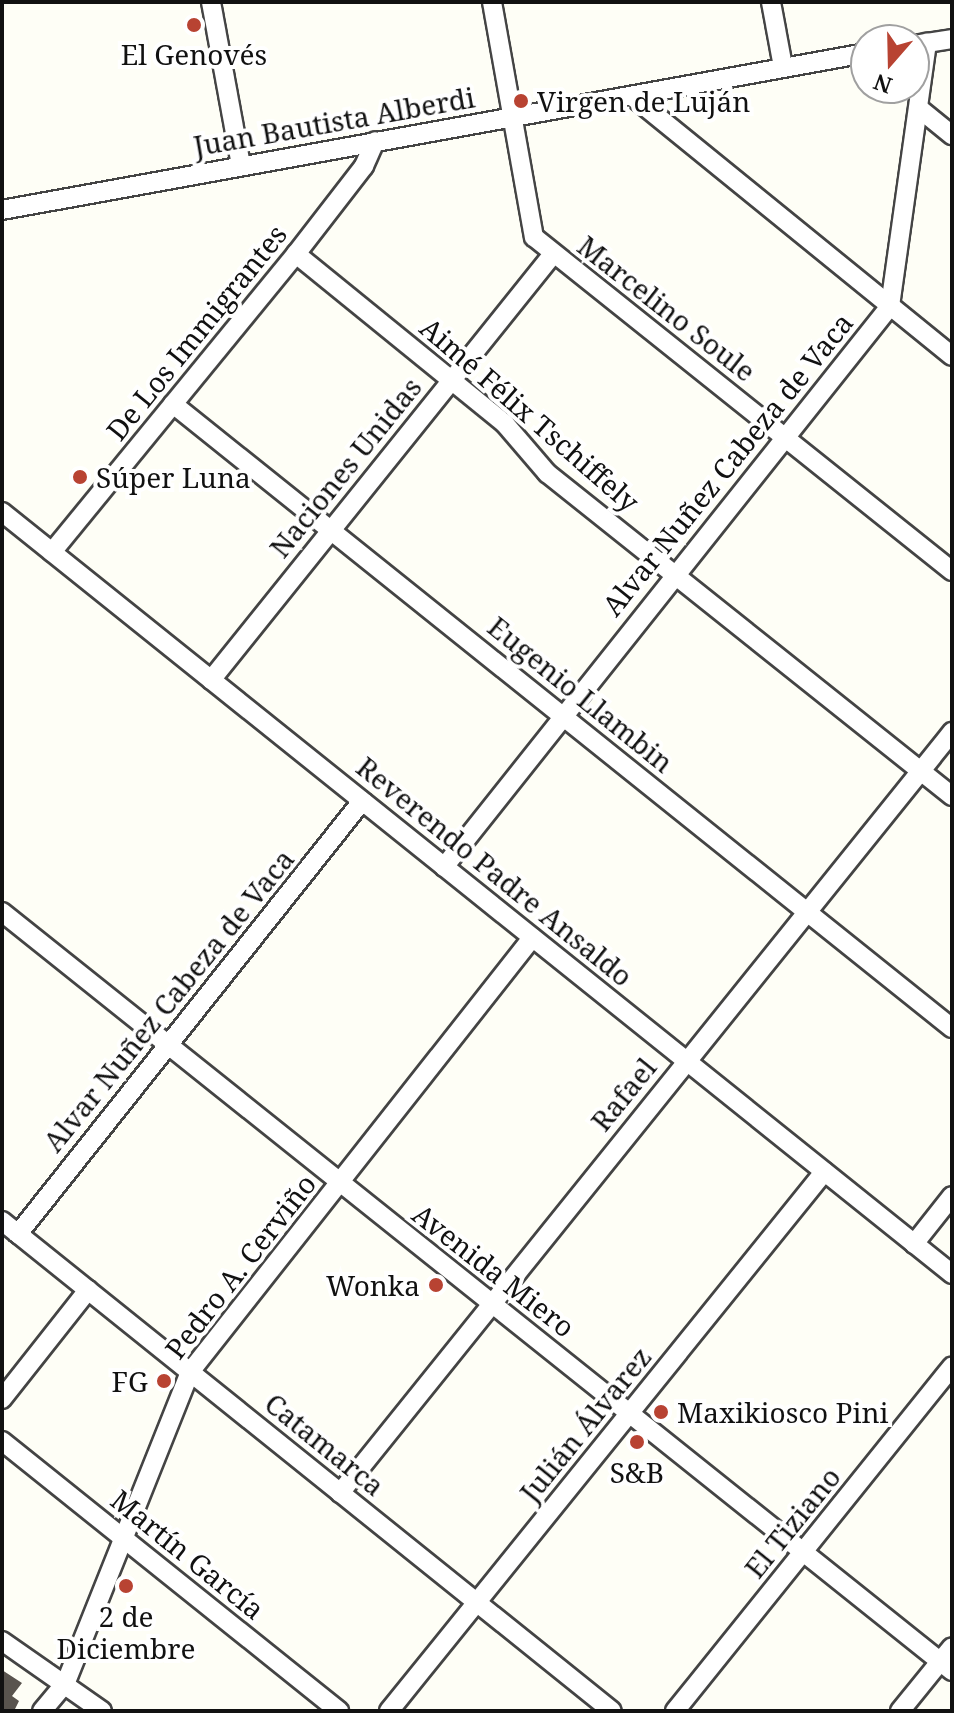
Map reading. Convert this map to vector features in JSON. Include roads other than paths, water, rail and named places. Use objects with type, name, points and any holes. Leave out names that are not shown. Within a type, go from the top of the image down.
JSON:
[{"type":"street","points":[[211,2],[241,166]]},
{"type":"street","name":"Marcelino Soule","points":[[492,2],[534,237],[952,571]]},
{"type":"street","points":[[771,2],[783,67]]},
{"type":"street","points":[[930,43],[952,39]]},
{"type":"street","name":"Juan Bautista Alberdi","points":[[2,210],[850,56]]},
{"type":"street","points":[[632,96],[952,356]]},
{"type":"street","name":"Alvar Nuñez Cabeza de Vaca","points":[[444,867],[890,306],[921,104]]},
{"type":"street","points":[[921,110],[952,135]]},
{"type":"street","name":"De Los Immigrantes","points":[[52,552],[296,254],[364,166],[375,141]]},
{"type":"street","name":"Aimé Félix Tschiffely","points":[[296,254],[505,424],[547,473],[952,796]]},
{"type":"street","name":"Naciones Unidas","points":[[211,680],[553,254]]},
{"type":"street","name":"Eugenio Llambin","points":[[173,404],[952,1028]]},
{"type":"street","name":"Reverendo Padre Ansaldo","points":[[2,512],[952,1274]]},
{"type":"street","name":"Rafael","points":[[340,1493],[952,732]]},
{"type":"street","name":"Alvar Nuñez Cabeza de Vaca","points":[[18,1234],[362,801]]},
{"type":"street","name":"Avenida Miero","points":[[2,912],[803,1552],[948,1660]]},
{"type":"street","name":"Pedro A. Cerviño","points":[[42,1711],[66,1682],[190,1372],[532,938]]},
{"type":"street","name":"Julián Álvarez","points":[[389,1711],[824,1172]]},
{"type":"street","points":[[914,1244],[952,1196]]},
{"type":"street","name":"Catamarca","points":[[2,1221],[612,1711]]},
{"type":"street","points":[[2,1399],[88,1290]]},
{"type":"street","name":"El Tiziano","points":[[675,1711],[952,1367]]},
{"type":"street","name":"Martín García","points":[[2,1441],[339,1711]]},
{"type":"street","points":[[2,1641],[66,1682],[102,1711]]},
{"type":"street","points":[[900,1711],[948,1660]]},
{"type":"place","name":"El Genovés","points":[[194,25]]},
{"type":"place","name":"Virgen de Luján","points":[[521,101]]},
{"type":"place","name":"Súper Luna","points":[[80,477]]},
{"type":"place","name":"Wonka","points":[[436,1285]]},
{"type":"place","name":"FG","points":[[164,1381]]},
{"type":"place","name":"Maxikiosco Pini","points":[[661,1412]]},
{"type":"place","name":"S&B","points":[[637,1442]]},
{"type":"place","name":"2 de Diciembre","points":[[126,1586]]}]
